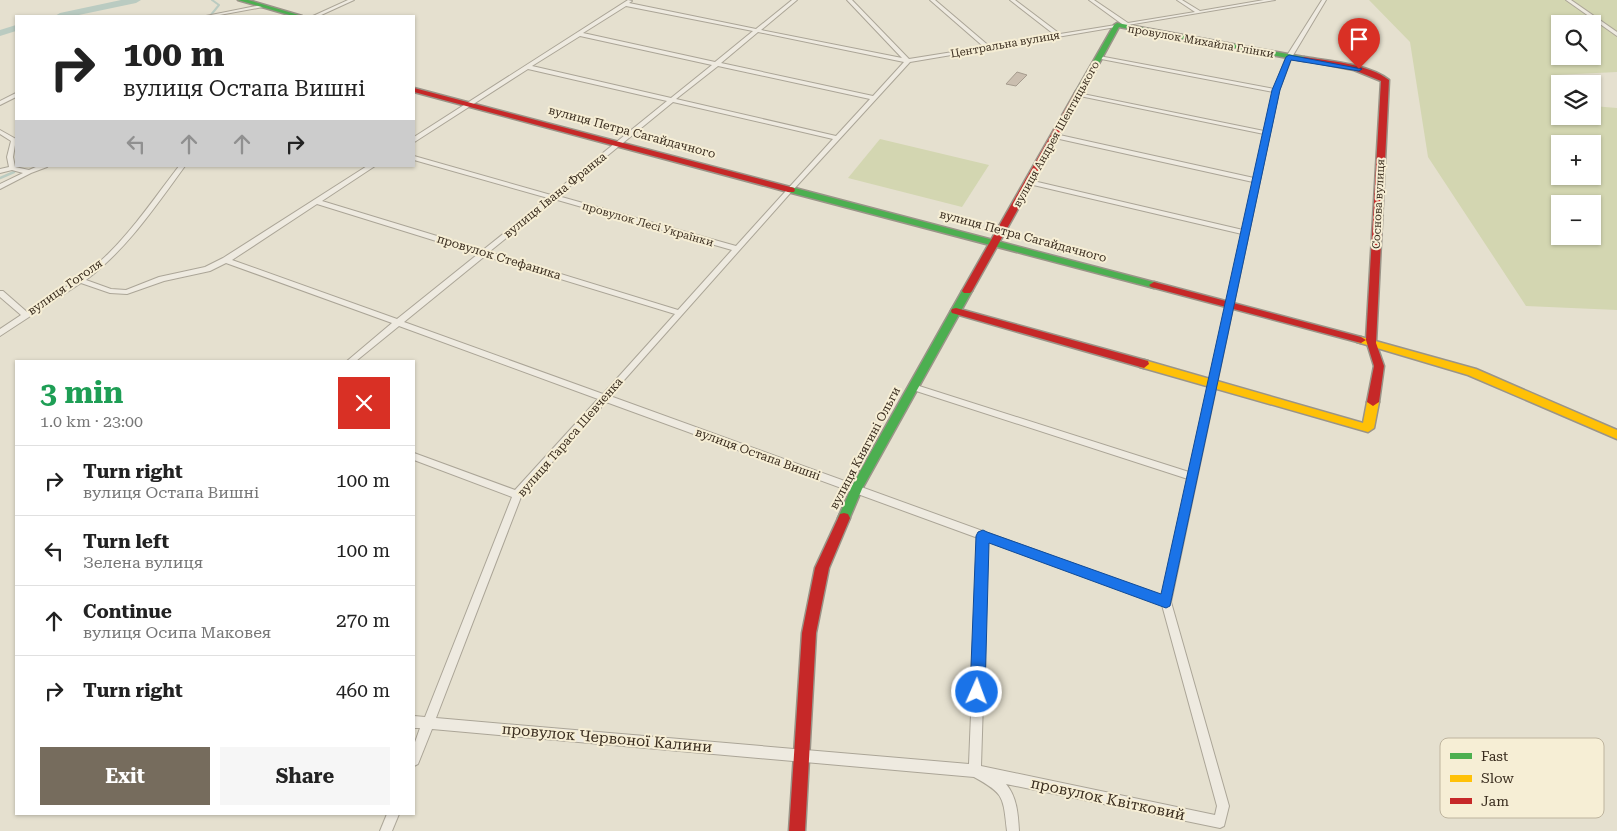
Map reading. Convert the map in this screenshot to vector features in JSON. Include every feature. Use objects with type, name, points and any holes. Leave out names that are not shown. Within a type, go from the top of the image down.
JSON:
[{"type":"street","points":[[241,0],[295,15]]},
{"type":"street","points":[[317,15],[352,0]]},
{"type":"street","points":[[415,139],[632,0]]},
{"type":"street","points":[[619,143],[793,0]]},
{"type":"street","points":[[849,0],[908,61]]},
{"type":"street","points":[[932,0],[987,47]]},
{"type":"street","points":[[1012,0],[1058,35]]},
{"type":"street","points":[[1091,0],[1122,25]]},
{"type":"street","points":[[1179,0],[1199,12]]},
{"type":"street","name":"Центральна вулиця","points":[[908,61],[1273,0]]},
{"type":"street","points":[[1166,602],[1276,90],[1289,57],[1324,0]]},
{"type":"street","points":[[1568,0],[1617,34]]},
{"type":"street","points":[[626,4],[908,61]]},
{"type":"street","points":[[212,15],[261,6]]},
{"type":"street","name":"провулок Михайла Глінки","points":[[1122,25],[1373,73]]},
{"type":"street","name":"вулиця Андрея Шептицького","points":[[994,243],[1099,58],[1122,25]]},
{"type":"street","points":[[579,34],[874,98]]},
{"type":"street","points":[[1099,58],[1276,90]]},
{"type":"street","points":[[791,189],[908,61]]},
{"type":"street","points":[[527,67],[837,138]]},
{"type":"street","name":"Соснова вулиця","points":[[1371,343],[1385,80],[1373,73]]},
{"type":"street","name":"вулиця Петра Сагайдачного","points":[[415,90],[1371,343],[1472,372],[1617,435]]},
{"type":"street","points":[[1078,95],[1267,133]]},
{"type":"street","points":[[0,104],[15,96]]},
{"type":"street","points":[[0,132],[15,140],[10,157],[12,168]]},
{"type":"street","points":[[1055,136],[1257,180]]},
{"type":"street","name":"вулиця Івана Франка","points":[[352,360],[619,143]]},
{"type":"street","name":"провулок Лесі Українки","points":[[415,158],[737,249]]},
{"type":"street","points":[[0,187],[42,167]]},
{"type":"street","name":"вулиця Гоголя","points":[[0,333],[80,280],[109,256],[133,230],[181,167]]},
{"type":"street","points":[[80,280],[110,291],[127,292],[162,279],[207,269],[226,260],[370,167]]},
{"type":"street","points":[[0,170],[12,168],[29,172]]},
{"type":"street","points":[[1029,182],[1245,233]]},
{"type":"street","name":"вулиця Тараса Шевченка","points":[[415,757],[517,495],[791,189]]},
{"type":"street","name":"провулок Стефаника","points":[[317,202],[680,313]]},
{"type":"street","name":"вулиця Княгині Ольги","points":[[796,831],[808,633],[822,568],[856,489],[994,243]]},
{"type":"street","name":"вулиця Остапа Вишні","points":[[226,260],[1166,602]]},
{"type":"street","points":[[0,293],[26,315]]},
{"type":"street","points":[[956,311],[1368,428],[1379,366],[1371,343]]},
{"type":"street","points":[[913,387],[1193,477]]},
{"type":"street","points":[[415,456],[517,495]]},
{"type":"street","points":[[983,536],[975,771],[1001,785],[1010,797],[1012,831]]},
{"type":"street","name":"провулок Квітковий","points":[[800,754],[975,771],[1220,822],[1223,806],[1166,602]]},
{"type":"street","name":"провулок Червоної Калини","points":[[415,722],[800,754]]},
{"type":"street","points":[[386,831],[393,815]]},
{"type":"green space","points":[[1369,0],[1617,0],[1617,72],[1551,75],[1551,125],[1601,125],[1601,107],[1617,108],[1617,310],[1526,306],[1428,157],[1410,42]]},
{"type":"green space","points":[[880,139],[989,165],[962,207],[848,178]]},
{"type":"building","points":[[1017,72],[1027,75],[1016,86],[1006,84]]},
{"type":"waterway","points":[[65,15],[136,0]]},
{"type":"waterway","points":[[211,15],[219,5],[212,0]]},
{"type":"waterway","points":[[0,33],[15,28]]},
{"type":"waterway","points":[[0,178],[14,172]]},
{"type":"traffic: fast","points":[[241,0],[295,15]]},
{"type":"traffic: fast","points":[[1079,93],[1117,25],[1304,59]]},
{"type":"traffic: fast","points":[[791,190],[1154,285]]},
{"type":"traffic: fast","points":[[844,518],[856,489],[967,291]]},
{"type":"traffic: slow","points":[[1361,340],[1472,372],[1617,435]]},
{"type":"traffic: slow","points":[[1144,364],[1368,428],[1373,402]]},
{"type":"traffic: jam","points":[[1304,59],[1356,69],[1385,80],[1371,343],[1379,366],[1373,402]]},
{"type":"traffic: jam","points":[[415,90],[791,190]]},
{"type":"traffic: jam","points":[[967,291],[1079,93]]},
{"type":"traffic: jam","points":[[1154,285],[1361,340]]},
{"type":"traffic: jam","points":[[956,311],[1144,364]]},
{"type":"traffic: jam","points":[[797,831],[809,633],[822,568],[844,518]]},
{"type":"route","points":[[977,692],[983,536],[1166,602],[1276,90],[1289,57],[1359,69]]}]
